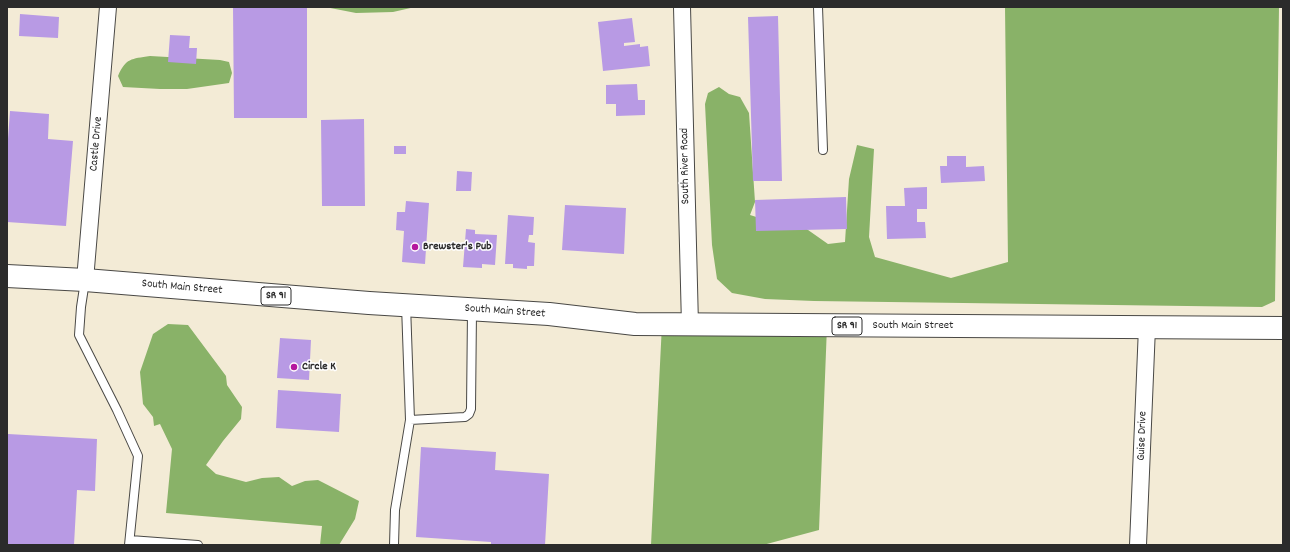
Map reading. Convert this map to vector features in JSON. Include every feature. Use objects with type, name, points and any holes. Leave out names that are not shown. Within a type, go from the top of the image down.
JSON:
[{"type":"main road","name":"South Main Street","points":[[7,276],[85,280],[472,310],[549,314],[636,324],[1147,327]]},
{"type":"main road","name":"SR 91","points":[[1147,327],[1283,328]]},
{"type":"street","name":"Castle Drive","points":[[85,280],[108,7]]},
{"type":"street","name":"South River Road","points":[[682,7],[690,325]]},
{"type":"street","name":"Guise Drive","points":[[1138,545],[1147,327]]},
{"type":"lane","points":[[818,7],[823,150]]},
{"type":"lane","points":[[85,280],[80,308],[79,335],[117,410],[138,456],[129,542],[198,545]]},
{"type":"lane","points":[[394,545],[395,510],[410,420],[406,305]]},
{"type":"lane","points":[[410,420],[465,417],[469,414],[471,409],[472,310]]},
{"type":"green space","points":[[325,7],[415,7],[393,12],[356,13]]},
{"type":"green space","points":[[1005,7],[1279,7],[1275,301],[1262,307],[814,301],[765,299],[732,293],[717,279],[712,245],[705,104],[708,93],[719,87],[729,94],[740,97],[749,113],[755,202],[750,215],[766,220],[791,218],[828,244],[845,242],[849,179],[857,145],[874,149],[869,237],[875,257],[951,278],[1008,262]]},
{"type":"green space","points":[[150,56],[220,60],[229,62],[232,73],[229,83],[187,89],[123,87],[118,76],[124,66],[130,60]]},
{"type":"green space","points":[[168,324],[188,325],[226,376],[227,385],[242,407],[241,419],[206,465],[216,474],[246,482],[262,478],[279,477],[292,486],[305,481],[318,480],[359,501],[355,519],[339,545],[320,545],[322,526],[166,513],[172,449],[160,424],[154,426],[153,417],[143,404],[140,372],[153,334]]},
{"type":"green space","points":[[662,324],[827,326],[819,530],[763,545],[651,545]]},
{"type":"building","points":[[233,7],[307,7],[307,118],[234,118]]},
{"type":"building","points":[[20,14],[59,17],[58,38],[19,36]]},
{"type":"building","points":[[778,16],[782,181],[753,181],[748,17]]},
{"type":"building","points":[[632,18],[635,42],[624,43],[624,46],[640,44],[640,47],[648,46],[650,66],[603,71],[598,22]]},
{"type":"building","points":[[170,35],[190,36],[189,48],[197,48],[196,64],[168,62]]},
{"type":"building","points":[[637,84],[638,100],[645,100],[645,115],[616,116],[616,104],[606,104],[606,85]]},
{"type":"building","points":[[10,111],[49,114],[48,139],[73,141],[66,226],[7,222],[7,153]]},
{"type":"building","points":[[364,119],[365,206],[322,206],[321,120]]},
{"type":"building","points":[[394,146],[406,146],[406,154],[394,154]]},
{"type":"building","points":[[947,156],[966,156],[966,167],[984,166],[985,181],[941,183],[940,166],[947,166]]},
{"type":"building","points":[[457,171],[472,172],[471,191],[456,191]]},
{"type":"building","points":[[927,187],[927,209],[917,209],[917,222],[925,222],[926,238],[887,239],[886,206],[905,206],[904,188]]},
{"type":"building","points":[[846,197],[847,229],[756,231],[755,200]]},
{"type":"building","name":"Brewster's Pub","points":[[406,201],[429,203],[425,264],[402,262],[404,231],[396,230],[397,212],[405,212]]},
{"type":"building","points":[[565,205],[626,208],[624,254],[562,250]]},
{"type":"building","points":[[508,215],[534,217],[533,235],[529,235],[528,242],[535,243],[534,266],[527,266],[527,269],[513,268],[513,264],[505,264]]},
{"type":"building","points":[[466,229],[475,230],[475,234],[497,235],[495,265],[482,264],[482,268],[463,267]]},
{"type":"building","points":[[280,338],[311,340],[309,380],[277,378]]},
{"type":"building","points":[[278,390],[341,394],[339,432],[276,428]]},
{"type":"building","points":[[8,434],[97,439],[95,491],[77,490],[74,545],[7,545]]},
{"type":"building","points":[[421,447],[496,452],[495,470],[549,474],[545,545],[491,545],[491,542],[416,537]]},
{"type":"place","name":"Brewster's Pub","points":[[415,247]]},
{"type":"place","name":"Circle K","points":[[294,367]]}]
